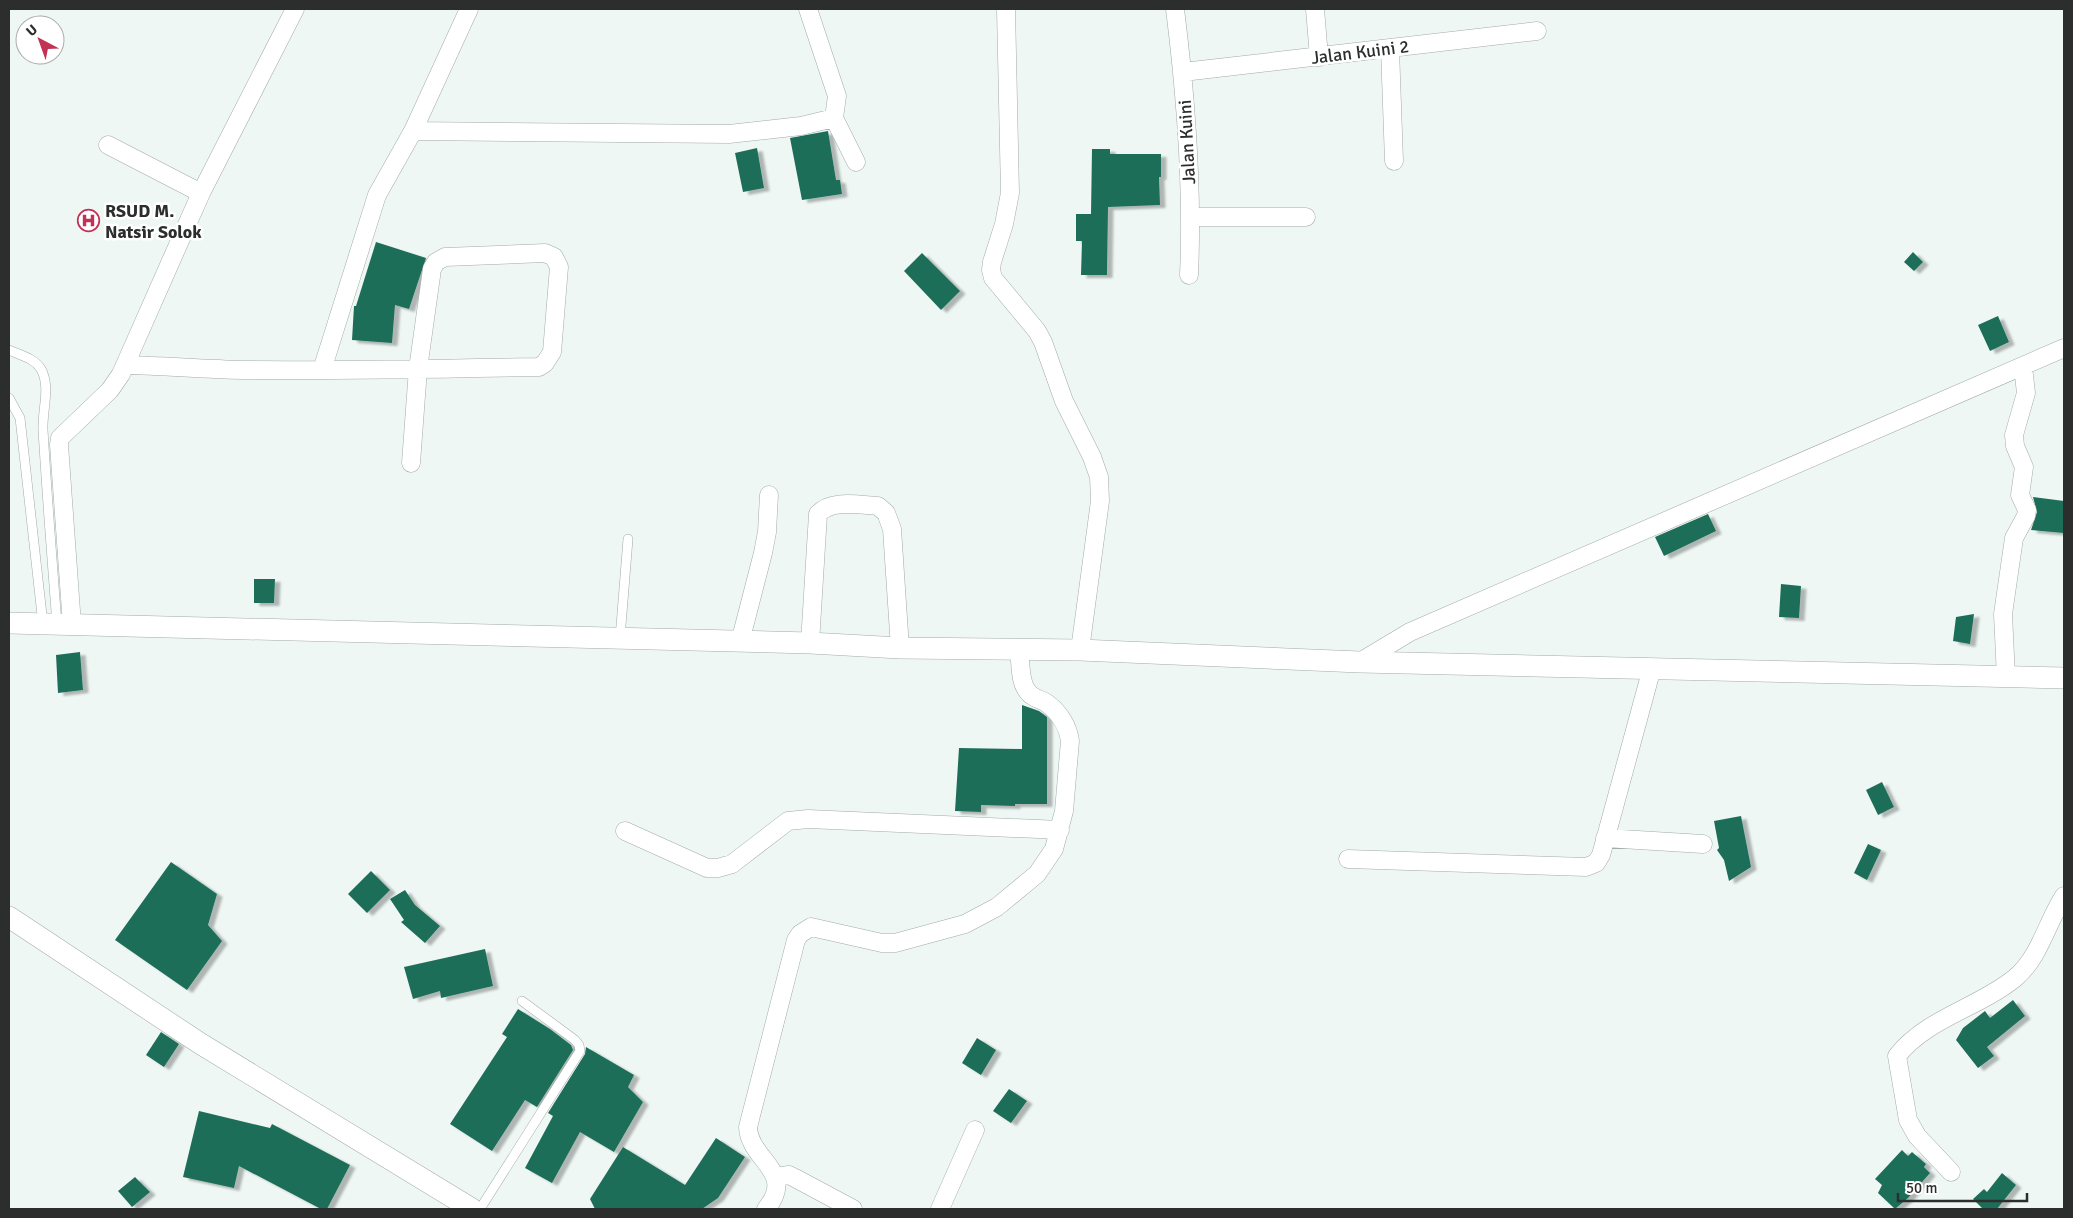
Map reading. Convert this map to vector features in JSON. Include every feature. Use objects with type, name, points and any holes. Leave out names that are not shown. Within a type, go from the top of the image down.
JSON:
[{"type":"street","points":[[57,625],[60,438],[117,382],[201,193],[295,9]]},
{"type":"street","points":[[322,370],[377,195],[413,131],[469,9]]},
{"type":"street","points":[[808,9],[837,96],[834,118],[856,162]]},
{"type":"street","points":[[1006,9],[1010,193],[1004,224],[991,270],[993,278],[1037,331],[1043,342],[1064,401],[1092,457],[1099,477],[1100,500],[1080,650]]},
{"type":"street","name":"Jalan Kuini","points":[[1175,9],[1183,72],[1192,217],[1189,275]]},
{"type":"street","points":[[1315,9],[1319,57]]},
{"type":"street","name":"Jalan Kuini 2","points":[[1183,72],[1537,32]]},
{"type":"street","points":[[1390,49],[1394,161]]},
{"type":"street","points":[[413,131],[729,134],[800,126],[834,118]]},
{"type":"street","points":[[108,145],[201,193]]},
{"type":"street","points":[[1192,217],[1306,217]]},
{"type":"street","points":[[126,365],[242,370],[322,370],[418,369],[539,367],[545,363],[552,352],[559,267],[554,257],[546,253],[445,257],[436,262],[432,269],[418,369],[410,463]]},
{"type":"street","points":[[1360,662],[1410,632],[2064,348]]},
{"type":"street","points":[[2006,677],[2003,631],[2004,605],[2014,538],[2026,516],[2027,510],[2020,495],[2024,468],[2015,446],[2014,435],[2026,393],[2023,366]]},
{"type":"street","points":[[740,642],[763,553],[767,532],[769,494]]},
{"type":"street","points":[[810,643],[818,514],[822,509],[830,505],[878,506],[886,514],[892,529],[900,648]]},
{"type":"street","points":[[9,623],[810,643],[900,648],[1080,650],[1360,662],[2064,678]]},
{"type":"street","points":[[766,1209],[777,1186],[776,1177],[748,1135],[748,1127],[796,940],[800,934],[811,926],[882,943],[895,943],[905,942],[965,924],[997,907],[1037,874],[1054,849],[1060,830],[1070,741],[1065,723],[1048,704],[1027,692],[1023,684],[1019,649]]},
{"type":"street","points":[[1348,859],[1586,867],[1596,863],[1601,855],[1652,668]]},
{"type":"street","points":[[625,831],[707,868],[718,868],[732,864],[788,821],[795,820],[1060,830]]},
{"type":"street","points":[[1605,838],[1703,844]]},
{"type":"street","points":[[1951,1172],[1916,1136],[1908,1120],[1897,1067],[1897,1056],[1904,1047],[1944,1018],[1994,991],[2015,977],[2036,951],[2064,896]]},
{"type":"street","points":[[9,917],[200,1044],[472,1209]]},
{"type":"street","points":[[940,1209],[975,1130]]},
{"type":"street","points":[[776,1177],[788,1175],[853,1209]]},
{"type":"lane","points":[[9,350],[34,361],[41,370],[44,379],[46,391],[43,427],[57,625]]},
{"type":"lane","points":[[9,398],[20,418],[57,625]]},
{"type":"lane","points":[[620,638],[628,539]]},
{"type":"lane","points":[[480,1209],[580,1051],[575,1040],[522,1001]]},
{"type":"building","points":[[828,131],[836,180],[840,180],[842,194],[802,200],[790,138]]},
{"type":"building","points":[[757,148],[764,188],[743,192],[735,153]]},
{"type":"building","points":[[1092,149],[1110,149],[1110,154],[1161,154],[1161,177],[1159,177],[1160,205],[1108,207],[1107,275],[1081,275],[1082,241],[1076,241],[1076,214],[1091,214]]},
{"type":"building","points":[[376,242],[426,258],[409,309],[395,305],[392,343],[352,340],[354,306],[356,306]]},
{"type":"building","points":[[1913,252],[1923,262],[1914,271],[1904,262]]},
{"type":"building","points":[[922,253],[960,291],[941,310],[904,271]]},
{"type":"building","points":[[1998,316],[2009,342],[1990,351],[1978,325]]},
{"type":"building","points":[[2033,497],[2064,501],[2064,533],[2031,530],[2037,512]]},
{"type":"building","points":[[1708,514],[1716,531],[1664,556],[1655,537]]},
{"type":"building","points":[[254,579],[275,579],[274,603],[254,603]]},
{"type":"building","points":[[1781,584],[1801,586],[1799,618],[1779,617]]},
{"type":"building","points":[[1974,614],[1970,644],[1953,641],[1956,617]]},
{"type":"building","points":[[80,652],[83,690],[58,693],[56,655]]},
{"type":"building","points":[[1022,705],[1039,711],[1047,717],[1047,804],[1015,804],[1015,806],[981,805],[981,812],[955,811],[959,748],[1022,749]]},
{"type":"building","points":[[1882,782],[1894,807],[1878,815],[1866,790]]},
{"type":"building","points":[[1741,816],[1751,867],[1729,881],[1724,860],[1717,850],[1719,848],[1714,821]]},
{"type":"building","points":[[1868,844],[1881,850],[1867,880],[1854,873]]},
{"type":"building","points":[[171,862],[217,894],[208,925],[222,941],[187,990],[115,940]]},
{"type":"building","points":[[371,871],[390,890],[367,913],[348,894]]},
{"type":"building","points":[[405,890],[415,905],[440,926],[425,943],[401,922],[404,920],[390,899]]},
{"type":"building","points":[[485,949],[493,986],[441,998],[440,991],[413,999],[404,967]]},
{"type":"building","points":[[2013,1000],[2025,1016],[1987,1047],[1994,1056],[1978,1068],[1956,1040],[1963,1028],[1985,1011],[1990,1018]]},
{"type":"building","points":[[518,1009],[550,1029],[571,1045],[573,1050],[537,1107],[525,1100],[492,1151],[450,1124],[507,1037],[502,1034]]},
{"type":"building","points":[[161,1032],[179,1044],[164,1067],[146,1055]]},
{"type":"building","points":[[977,1038],[996,1050],[981,1075],[962,1063]]},
{"type":"building","points":[[586,1047],[634,1075],[628,1087],[643,1102],[614,1152],[580,1132],[552,1183],[525,1168],[553,1116],[548,1113],[585,1054]]},
{"type":"building","points":[[1009,1089],[1027,1101],[1011,1123],[993,1111]]},
{"type":"building","points":[[199,1111],[270,1128],[272,1124],[350,1165],[327,1209],[321,1209],[239,1166],[234,1188],[183,1177]]},
{"type":"building","points":[[716,1138],[745,1157],[718,1198],[702,1209],[595,1209],[590,1199],[623,1147],[685,1185]]},
{"type":"building","points":[[1902,1150],[1908,1156],[1912,1152],[1926,1164],[1924,1167],[1930,1173],[1908,1198],[1895,1209],[1878,1193],[1882,1185],[1875,1179]]},
{"type":"building","points":[[2002,1173],[2016,1185],[1997,1209],[1983,1209],[1973,1199],[1984,1189],[1987,1192]]},
{"type":"building","points":[[135,1177],[150,1192],[132,1207],[118,1191]]},
{"type":"place","name":"RSUD M. Natsir Solok","points":[[89,221]]}]
